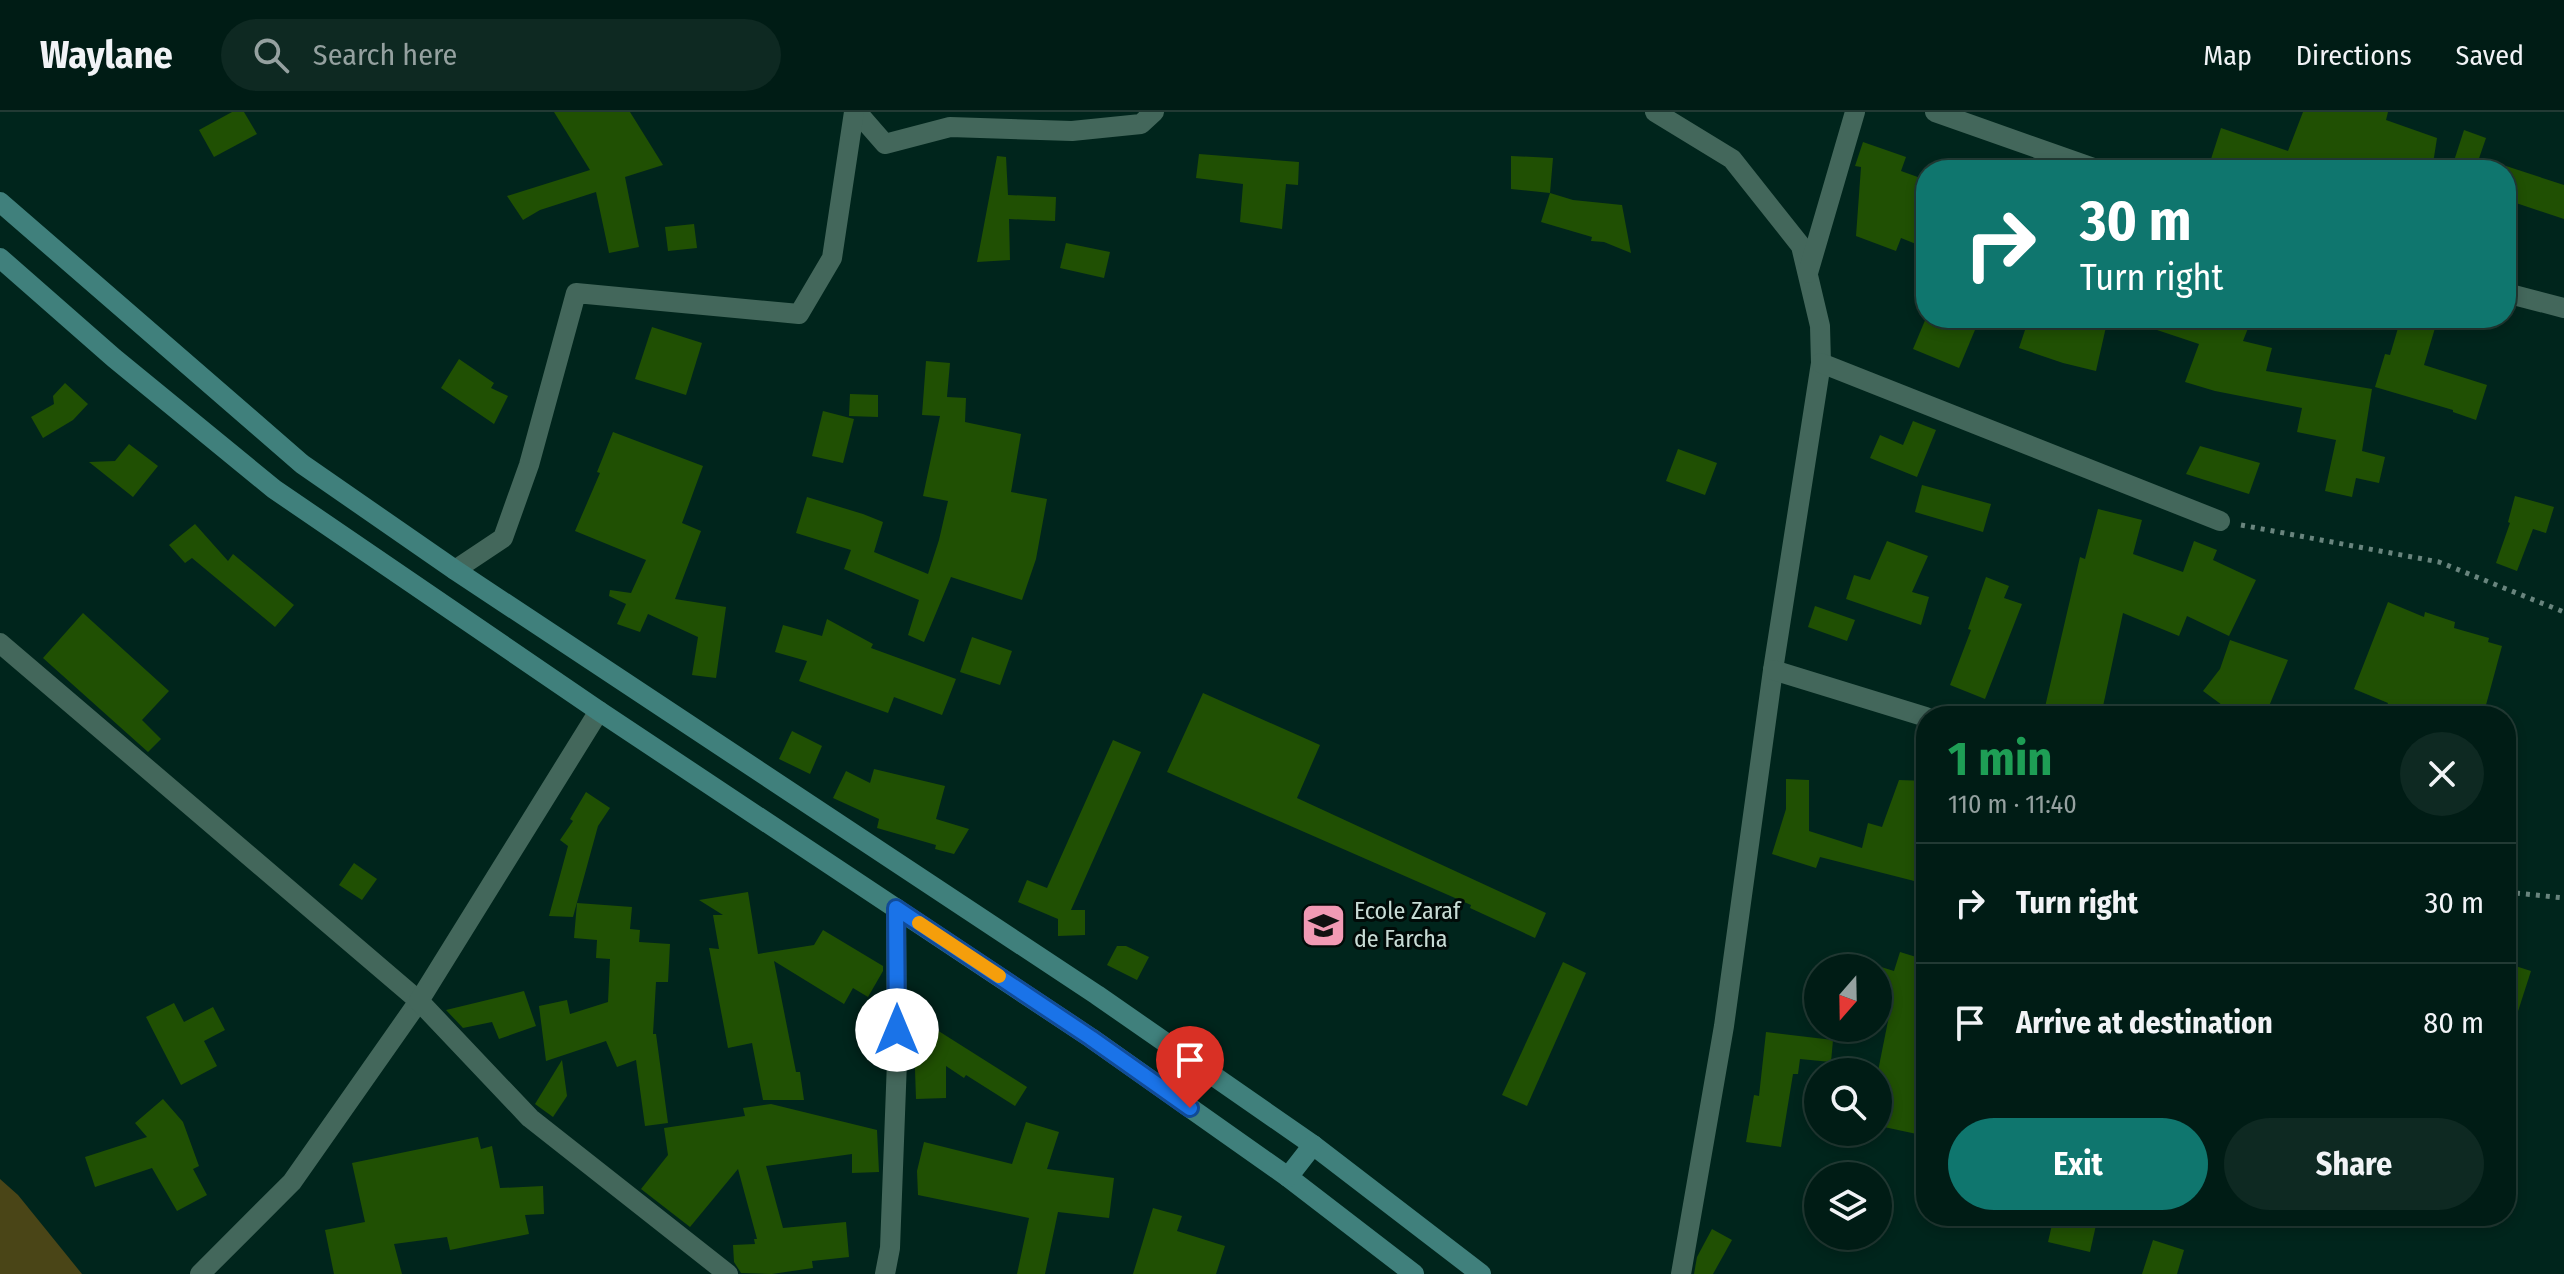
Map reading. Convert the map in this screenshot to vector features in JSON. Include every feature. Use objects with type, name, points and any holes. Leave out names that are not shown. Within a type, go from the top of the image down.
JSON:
[{"type":"street","points":[[855,112],[885,144],[950,127],[1072,131],[1141,124],[1154,112]]},
{"type":"street","points":[[455,570],[503,538],[529,465],[576,293],[799,314],[832,258],[855,112]]},
{"type":"street","points":[[1655,112],[1732,159],[1801,246],[1820,326],[1821,363],[1773,670],[1724,1026],[1681,1274]]},
{"type":"street","points":[[1808,275],[1855,112]]},
{"type":"street","points":[[1935,112],[2071,160]]},
{"type":"street","points":[[0,202],[302,464],[455,570],[1097,995],[1313,1145],[1481,1274]]},
{"type":"street","points":[[0,258],[114,358],[274,489],[599,711],[1091,1038],[1288,1177],[1414,1274]]},
{"type":"street","points":[[2516,296],[2564,308]]},
{"type":"street","points":[[1821,363],[2220,521]]},
{"type":"street","points":[[0,643],[419,1001],[530,1118],[728,1274]]},
{"type":"street","points":[[1773,670],[1916,714]]},
{"type":"street","points":[[200,1274],[292,1182],[419,1001],[599,711]]},
{"type":"street","points":[[885,1274],[890,1248],[897,1061],[896,908]]},
{"type":"street","points":[[1288,1177],[1313,1145]]},
{"type":"path","points":[[2220,521],[2439,562],[2564,612]]},
{"type":"path","points":[[2516,893],[2564,898]]},
{"type":"shaded area","points":[[0,1179],[18,1195],[82,1274],[0,1274]]},
{"type":"building","points":[[232,112],[244,112],[257,134],[214,157],[199,130]]},
{"type":"building","points":[[554,112],[630,112],[663,165],[625,177],[639,247],[609,253],[596,192],[540,210],[523,220],[507,196],[590,170]]},
{"type":"building","points":[[2303,112],[2388,112],[2386,120],[2437,138],[2434,160],[2211,159],[2221,128],[2288,151]]},
{"type":"building","points":[[2464,130],[2486,138],[2478,160],[2454,160]]},
{"type":"building","points":[[1863,142],[1906,157],[1901,171],[1916,176],[1916,244],[1901,238],[1896,251],[1856,236],[1861,167],[1855,166]]},
{"type":"building","points":[[1199,154],[1299,162],[1298,185],[1286,184],[1282,229],[1240,222],[1243,184],[1196,178]]},
{"type":"building","points":[[997,156],[1006,157],[1008,195],[1056,197],[1055,221],[1009,219],[1010,260],[977,262]]},
{"type":"building","points":[[1511,156],[1553,158],[1550,193],[1511,189]]},
{"type":"building","points":[[2516,169],[2564,185],[2564,219],[2516,203]]},
{"type":"building","points":[[1550,193],[1573,200],[1622,205],[1631,253],[1604,242],[1591,241],[1592,237],[1541,222]]},
{"type":"building","points":[[694,224],[697,248],[668,251],[665,227]]},
{"type":"building","points":[[1066,243],[1110,252],[1104,278],[1060,268]]},
{"type":"building","points":[[652,327],[702,343],[686,395],[635,379]]},
{"type":"building","points":[[1922,328],[1976,328],[1959,368],[1913,349]]},
{"type":"building","points":[[2026,328],[2106,328],[2096,371],[2019,348]]},
{"type":"building","points":[[2151,328],[2248,328],[2243,341],[2272,348],[2266,371],[2372,389],[2362,451],[2385,457],[2379,483],[2356,478],[2352,497],[2325,491],[2336,440],[2297,432],[2302,408],[2185,382],[2199,344]]},
{"type":"building","points":[[2398,328],[2435,328],[2424,365],[2487,385],[2476,420],[2375,387],[2385,354],[2390,355]]},
{"type":"building","points":[[459,359],[494,383],[491,388],[508,396],[494,424],[441,388]]},
{"type":"building","points":[[926,361],[950,363],[947,397],[966,398],[965,422],[1021,434],[1011,492],[1047,499],[1036,559],[1022,600],[951,577],[924,642],[908,635],[919,600],[844,569],[851,550],[796,533],[807,497],[863,514],[883,522],[874,552],[928,574],[948,501],[923,496],[940,416],[922,415]]},
{"type":"building","points":[[65,383],[88,404],[73,420],[43,438],[31,417],[54,404],[53,396]]},
{"type":"building","points":[[850,394],[878,395],[878,417],[849,416]]},
{"type":"building","points":[[823,411],[854,419],[843,463],[812,456]]},
{"type":"building","points":[[1913,421],[1936,430],[1917,477],[1870,458],[1880,435],[1903,445]]},
{"type":"building","points":[[613,432],[703,466],[682,523],[701,531],[675,599],[726,607],[716,678],[692,675],[698,637],[648,614],[640,632],[617,624],[626,604],[609,596],[610,590],[631,593],[646,560],[575,531],[600,473],[597,472]]},
{"type":"building","points":[[129,444],[158,466],[133,497],[89,462],[115,461]]},
{"type":"building","points":[[2200,446],[2260,463],[2249,494],[2186,474]]},
{"type":"building","points":[[1678,449],[1717,463],[1705,495],[1666,481]]},
{"type":"building","points":[[1922,485],[1991,504],[1983,532],[1915,512]]},
{"type":"building","points":[[2515,496],[2554,507],[2546,533],[2533,529],[2517,571],[2496,563],[2510,523]]},
{"type":"building","points":[[2098,509],[2142,520],[2133,554],[2183,572],[2194,541],[2217,550],[2213,560],[2256,580],[2229,636],[2187,616],[2179,636],[2123,613],[2103,706],[2045,706],[2080,557],[2085,559]]},
{"type":"building","points":[[195,524],[228,561],[233,554],[294,605],[275,627],[192,558],[185,563],[169,545]]},
{"type":"building","points":[[1887,541],[1928,556],[1912,592],[1929,597],[1921,625],[1846,599],[1854,575],[1870,580]]},
{"type":"building","points":[[1986,577],[2009,586],[2004,598],[2022,604],[1985,699],[1950,685],[1971,630],[1968,629]]},
{"type":"building","points":[[2388,602],[2424,617],[2425,612],[2455,622],[2454,628],[2489,638],[2488,642],[2502,646],[2486,706],[2387,706],[2388,703],[2354,689]]},
{"type":"building","points":[[1815,606],[1855,620],[1847,641],[1808,627]]},
{"type":"building","points":[[83,613],[169,691],[142,720],[161,739],[148,752],[43,658]]},
{"type":"building","points":[[827,619],[873,644],[871,648],[956,679],[942,715],[894,697],[888,713],[799,681],[807,661],[775,652],[783,625],[822,636]]},
{"type":"building","points":[[972,637],[1012,651],[1000,685],[960,672]]},
{"type":"building","points":[[2230,640],[2288,660],[2269,706],[2223,706],[2203,691],[2220,669]]},
{"type":"building","points":[[1203,693],[1320,745],[1297,798],[1546,913],[1535,938],[1470,908],[1471,905],[1167,772]]},
{"type":"building","points":[[792,731],[822,746],[810,774],[779,759]]},
{"type":"building","points":[[1113,740],[1141,752],[1071,910],[1085,910],[1085,935],[1058,936],[1058,919],[1018,902],[1027,880],[1047,888]]},
{"type":"building","points":[[874,769],[945,786],[936,819],[969,829],[954,854],[935,849],[936,845],[877,828],[879,819],[833,798],[846,771],[870,783]]},
{"type":"building","points":[[1786,779],[1809,780],[1809,831],[1862,848],[1868,823],[1882,827],[1899,780],[1916,781],[1916,881],[1820,857],[1816,868],[1772,854],[1786,809]]},
{"type":"building","points":[[586,792],[610,808],[598,826],[573,917],[549,916],[568,846],[560,840]]},
{"type":"building","points":[[354,863],[377,879],[362,900],[339,885]]},
{"type":"building","points":[[748,892],[758,954],[814,945],[823,930],[883,966],[868,997],[853,988],[844,1004],[774,961],[804,1100],[763,1100],[752,1043],[728,1048],[709,948],[719,949],[713,915],[723,915],[699,900]]},
{"type":"building","points":[[577,903],[632,907],[630,929],[640,930],[639,942],[670,944],[668,982],[656,982],[653,1034],[656,1034],[668,1123],[645,1126],[636,1060],[617,1067],[606,1041],[546,1061],[539,1006],[567,1000],[570,1014],[608,1002],[610,959],[596,958],[597,940],[574,938]]},
{"type":"building","points":[[1117,946],[1126,946],[1149,957],[1137,980],[1107,965]]},
{"type":"building","points":[[1900,952],[1916,957],[1916,1134],[1892,1129],[1892,1058],[1881,1058],[1884,1042],[1892,1042],[1892,970]]},
{"type":"building","points":[[1563,962],[1586,973],[1527,1106],[1502,1095]]},
{"type":"building","points":[[2516,966],[2531,971],[2516,1018]]},
{"type":"building","points":[[524,991],[536,1026],[499,1039],[492,1022],[463,1028],[446,1010]]},
{"type":"building","points":[[174,1003],[184,1022],[213,1007],[225,1030],[204,1041],[217,1066],[181,1085],[146,1017]]},
{"type":"building","points":[[918,1018],[1027,1087],[1015,1106],[946,1066],[946,1098],[916,1099],[914,1040]]},
{"type":"building","points":[[1766,1032],[1804,1037],[1804,1042],[1833,1042],[1831,1058],[1800,1059],[1798,1074],[1793,1074],[1781,1147],[1746,1142],[1754,1095],[1759,1096]]},
{"type":"building","points":[[562,1060],[567,1096],[553,1117],[535,1104]]},
{"type":"building","points":[[163,1099],[183,1122],[199,1166],[193,1169],[207,1195],[177,1211],[152,1168],[95,1187],[85,1157],[147,1137],[135,1123]]},
{"type":"building","points":[[771,1104],[877,1130],[879,1172],[852,1173],[852,1154],[766,1166],[783,1228],[846,1222],[849,1257],[812,1261],[813,1268],[772,1274],[741,1273],[734,1262],[733,1245],[755,1244],[754,1239],[757,1239],[738,1169],[690,1227],[641,1189],[668,1155],[664,1128],[745,1116],[743,1108]]},
{"type":"building","points":[[1026,1122],[1059,1132],[1047,1169],[1114,1178],[1109,1218],[1058,1212],[1045,1274],[1017,1274],[1029,1218],[918,1195],[917,1171],[924,1142],[1012,1164]]},
{"type":"building","points":[[478,1137],[481,1149],[492,1146],[500,1188],[543,1186],[544,1214],[525,1215],[529,1234],[450,1250],[447,1237],[394,1244],[402,1274],[334,1274],[325,1230],[365,1222],[352,1163]]},
{"type":"building","points":[[1153,1208],[1182,1216],[1177,1231],[1225,1246],[1216,1274],[1133,1274]]},
{"type":"building","points":[[2052,1226],[2096,1226],[2090,1252],[2048,1242]]},
{"type":"building","points":[[1712,1229],[1732,1240],[1713,1274],[1694,1274],[1697,1257]]},
{"type":"building","points":[[2153,1240],[2184,1250],[2177,1274],[2142,1274]]},
{"type":"slow traffic","points":[[919,923],[999,976]]},
{"type":"place","name":"Ecole Zaraf de Farcha","points":[[1323,925]]},
{"type":"route","points":[[897,1030],[896,908],[1190,1108]]}]
